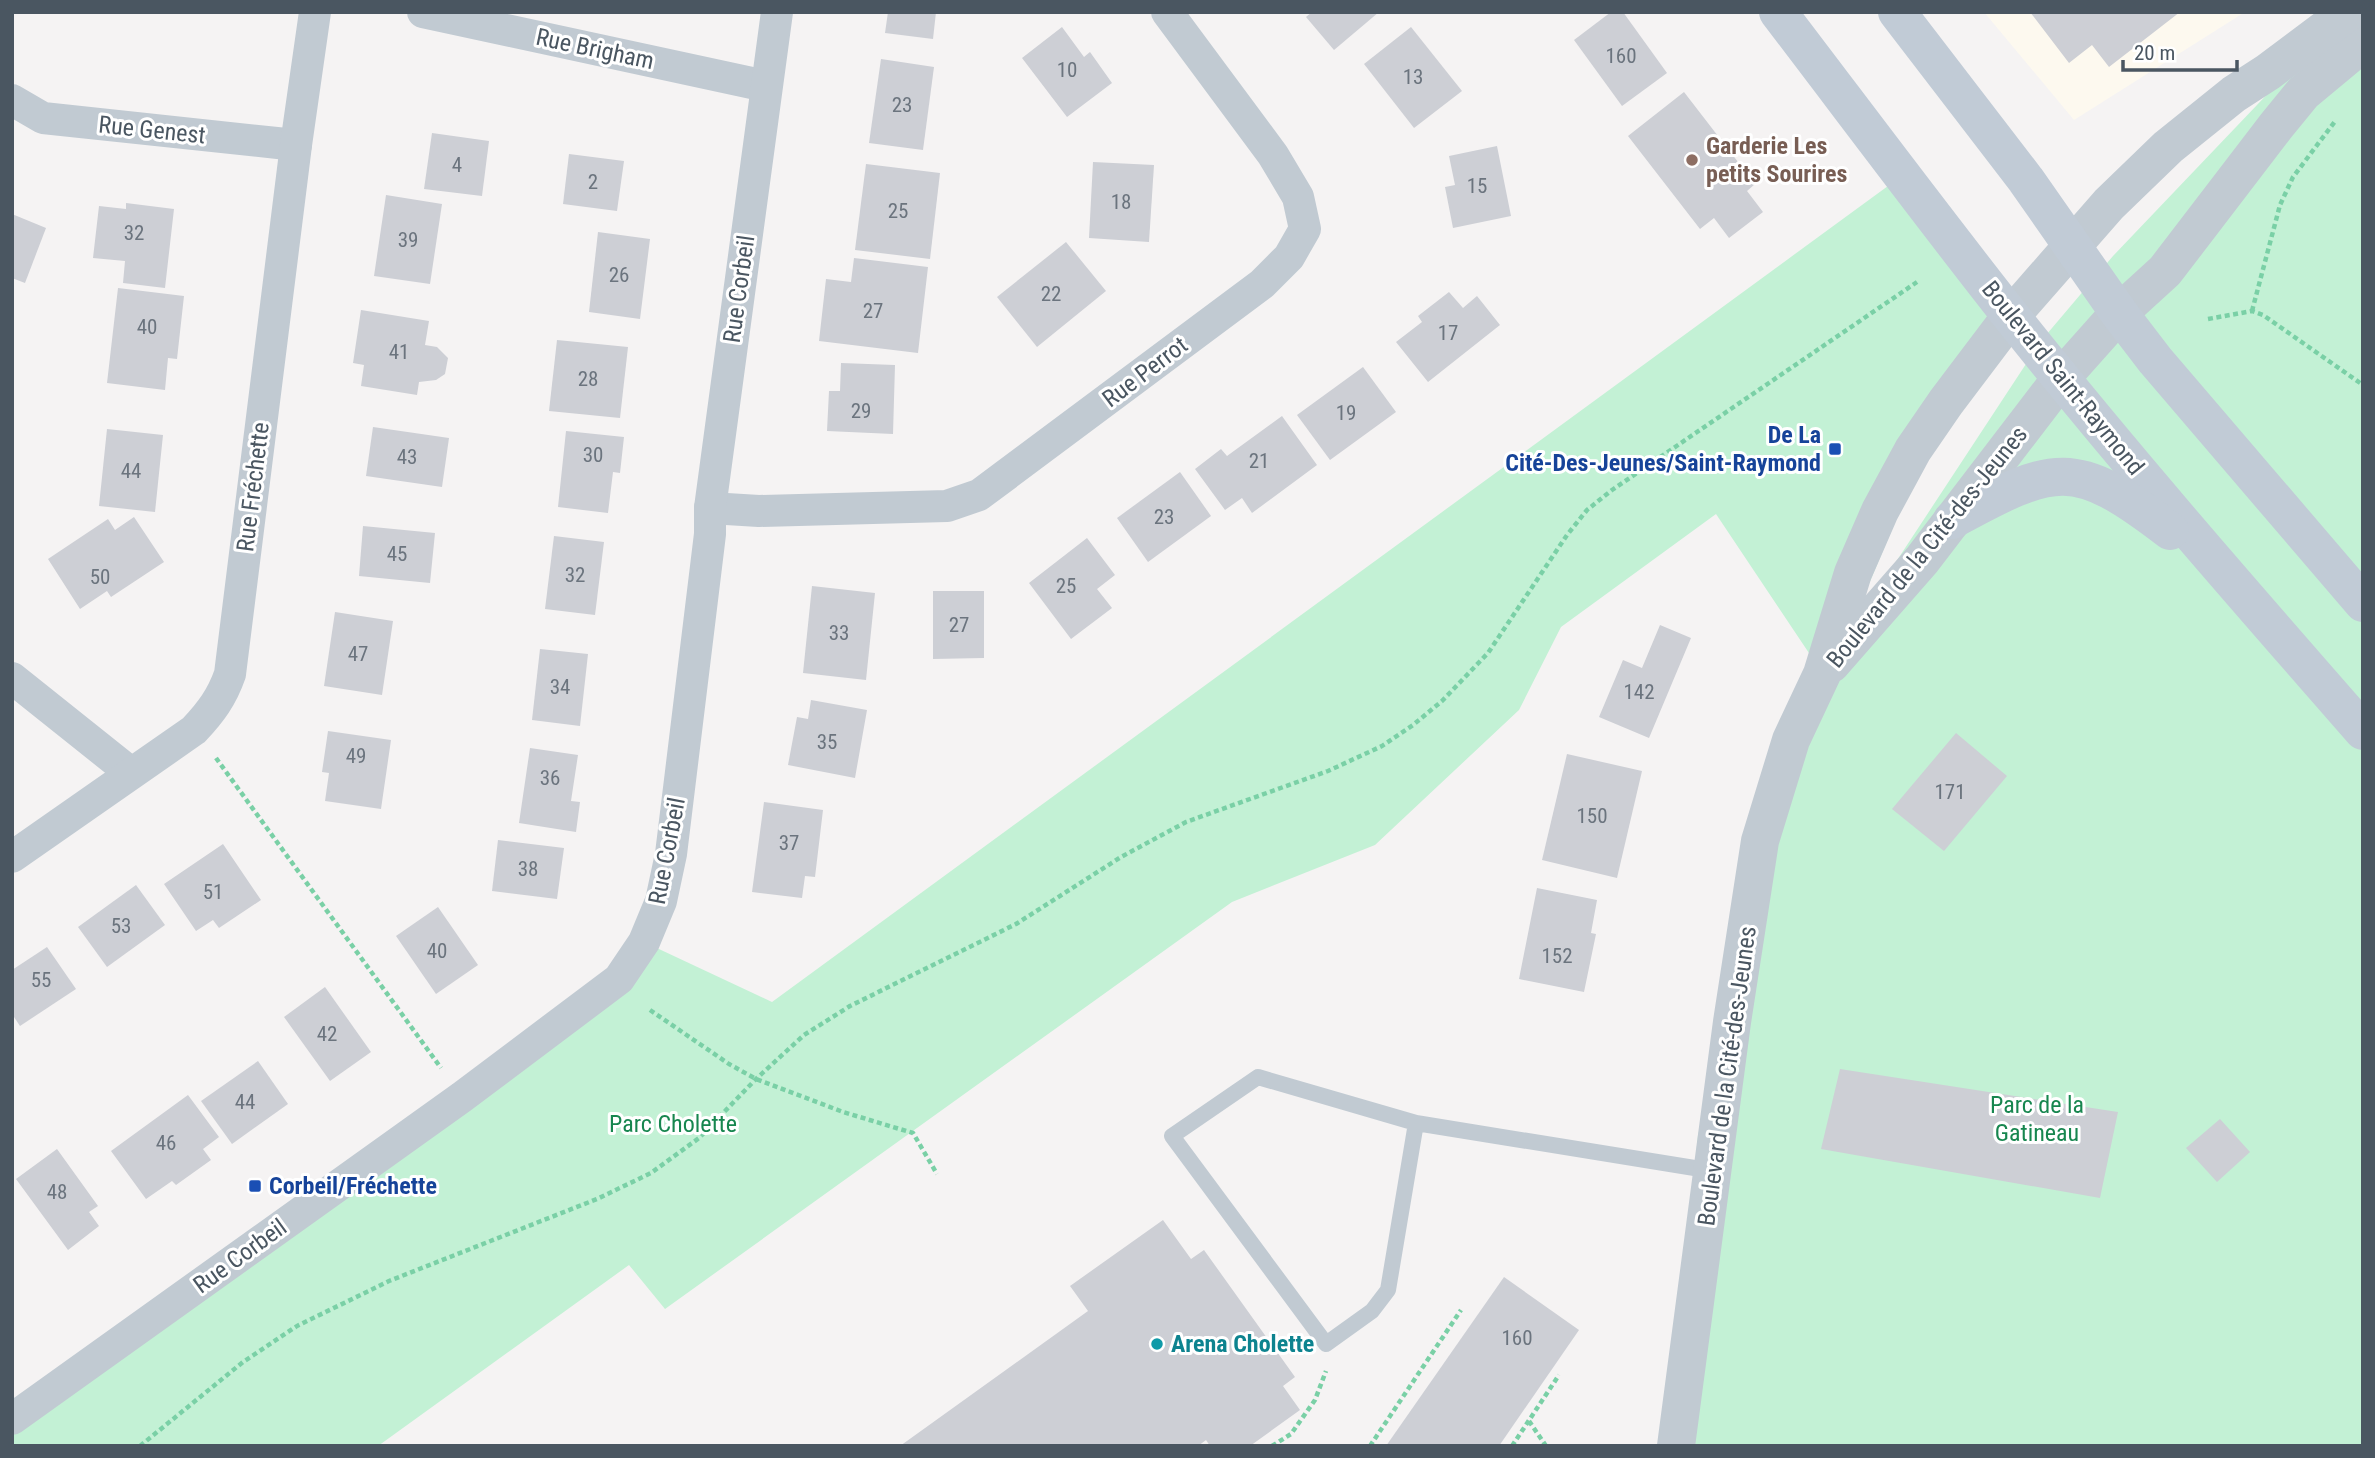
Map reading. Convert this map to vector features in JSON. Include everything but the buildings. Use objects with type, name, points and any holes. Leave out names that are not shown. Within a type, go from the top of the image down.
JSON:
[{"type":"main road","name":"Boulevard Saint-Raymond","points":[[1778,12],[2011,316],[2224,573],[2363,731]]},
{"type":"main road","points":[[1897,12],[2026,180],[2119,313],[2164,370],[2363,603]]},
{"type":"main road","points":[[1952,520],[2008,489],[2032,480],[2057,476],[2084,478],[2111,489],[2137,505],[2224,573]]},
{"type":"street","name":"Rue Fréchette","points":[[12,858],[194,730],[218,702],[230,674],[315,12]]},
{"type":"street","name":"Rue Brigham","points":[[423,12],[766,86]]},
{"type":"street","name":"Rue Corbeil","points":[[12,1419],[462,1097],[619,979],[644,942],[661,901],[671,854],[710,534],[710,508],[776,12]]},
{"type":"street","name":"Rue Perrot","points":[[710,508],[759,511],[947,506],[979,495],[1262,284],[1289,257],[1305,229],[1298,197],[1273,155],[1167,12]]},
{"type":"street","name":"Boulevard de la Cité-des-Jeunes","points":[[1676,1446],[1732,1022],[1760,841],[1791,740],[1822,674],[1853,573],[1880,511],[1913,450],[1946,402],[2011,316],[2071,246],[2168,147],[2234,94],[2348,12]]},
{"type":"street","name":"Boulevard de la Cité-des-Jeunes","points":[[1822,674],[1922,560],[2062,377],[2119,313],[2165,271],[2303,93],[2363,43]]},
{"type":"street","name":"Rue Genest","points":[[12,100],[43,118],[296,145]]},
{"type":"street","points":[[12,678],[131,773]]},
{"type":"lane","points":[[1416,1123],[1388,1290],[1372,1311],[1326,1345],[1171,1136],[1258,1077],[1416,1123],[1713,1171]]},
{"type":"path","points":[[2252,311],[2280,205],[2293,177],[2344,110]]},
{"type":"path","points":[[140,1446],[243,1362],[297,1326],[389,1281],[597,1199],[651,1173],[699,1138],[756,1079],[804,1035],[850,1006],[1016,924],[1121,857],[1186,822],[1328,771],[1382,746],[1442,701],[1488,653],[1567,535],[1587,510],[1612,490],[1917,282]]},
{"type":"path","points":[[2208,319],[2252,311],[2263,315],[2363,385]]},
{"type":"path","points":[[194,730],[462,1097]]},
{"type":"path","points":[[650,1010],[729,1064],[756,1079],[843,1112],[913,1133],[937,1174]]},
{"type":"path","points":[[1370,1446],[1461,1310]]},
{"type":"path","points":[[1272,1446],[1291,1434],[1315,1400],[1326,1370]]},
{"type":"path","points":[[1512,1446],[1559,1376]]},
{"type":"path","points":[[1529,1421],[1546,1446]]},
{"type":"shaded area","points":[[1984,12],[2245,12],[2074,120]]},
{"type":"green space","points":[[2363,12],[2363,1446],[1667,1446],[1698,1135],[1823,674],[1716,514],[1561,627],[1519,710],[1375,845],[1232,902],[665,1309],[629,1265],[378,1446],[12,1446],[12,1419],[644,942],[772,1002],[1903,175],[2011,316],[1946,402],[1846,638],[2041,341],[2113,256],[2277,84]]},
{"type":"place","name":"Garderie Les petits Sourires","points":[[1692,160]]},
{"type":"place","name":"De La Cité-Des-Jeunes/Saint-Raymond","points":[[1835,449]]},
{"type":"place","name":"Corbeil/Fréchette","points":[[255,1186]]},
{"type":"place","name":"Arena Cholette","points":[[1157,1344]]},
{"type":"park label","name":"Parc de la Gatineau","points":[[2037,1119]]},
{"type":"park label","name":"Parc Cholette","points":[[673,1124]]}]
